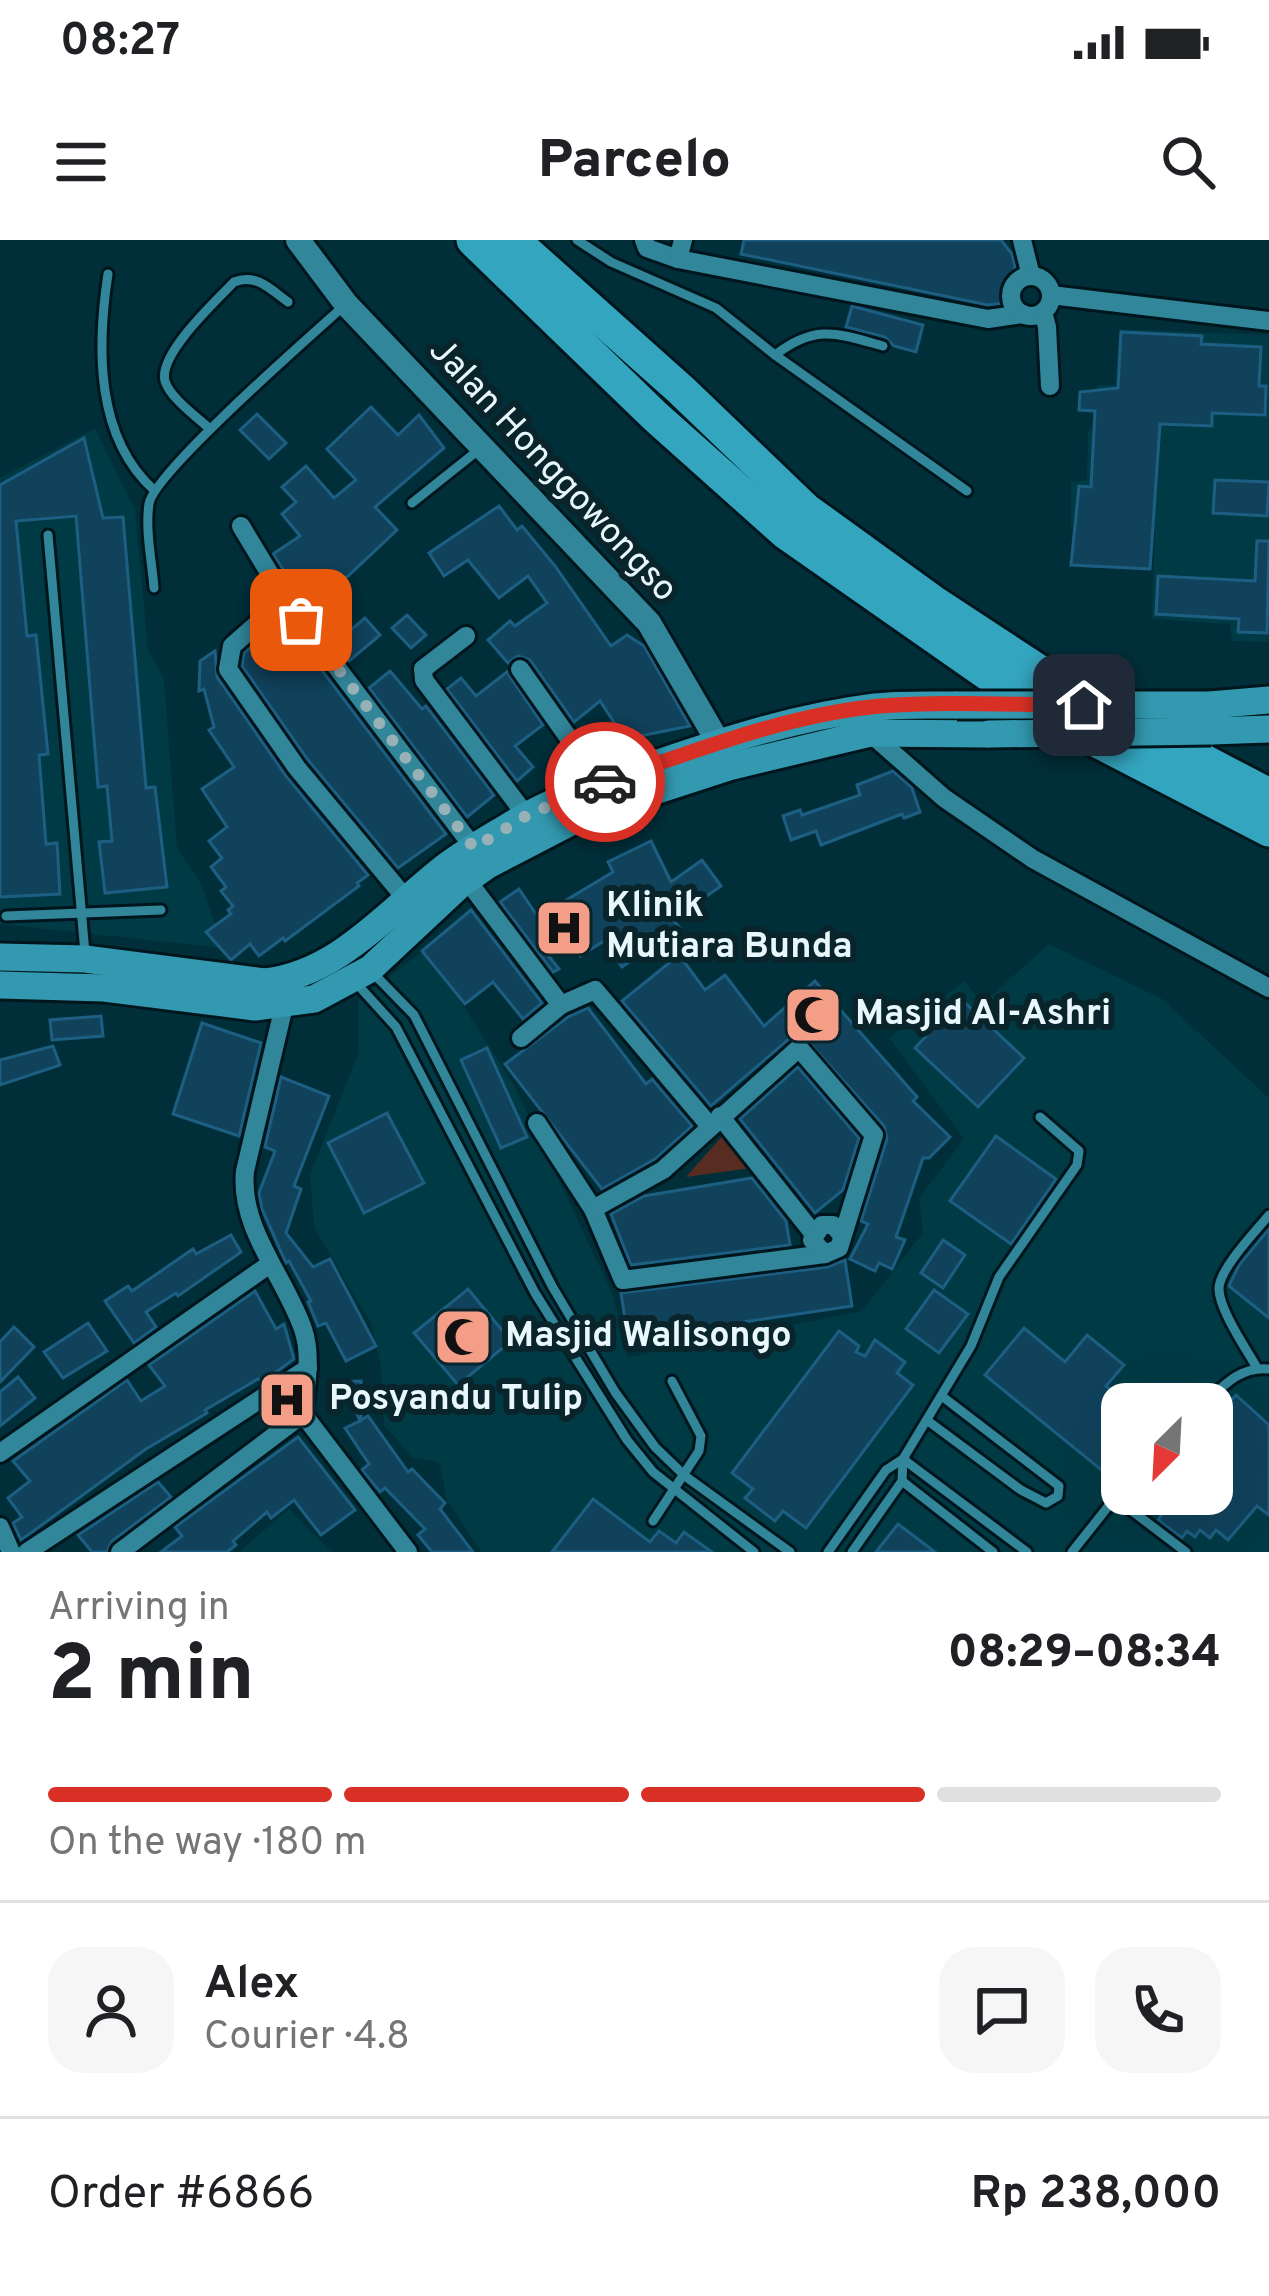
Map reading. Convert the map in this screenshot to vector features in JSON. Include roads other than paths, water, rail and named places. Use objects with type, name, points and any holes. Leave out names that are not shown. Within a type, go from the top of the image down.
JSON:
[{"type":"highway","points":[[490,243],[681,390],[805,509],[935,603],[1063,687],[1269,796]]},
{"type":"highway","points":[[490,243],[640,402],[786,533],[1045,714],[1269,830]]},
{"type":"main road","points":[[2,983],[85,959],[264,982],[351,963],[476,864],[581,790],[726,754],[870,733],[989,734],[1210,718],[1269,700]]},
{"type":"main road","points":[[533,826],[590,812],[827,715],[880,706],[958,705],[1210,718],[1269,729]]},
{"type":"main road","points":[[2,983],[284,1006],[332,992],[407,900],[476,864]]},
{"type":"street","name":"Jalan Honggowongso","points":[[298,240],[346,304],[649,623],[726,754]]},
{"type":"street","points":[[644,240],[647,248],[681,249],[988,319],[1039,307]]},
{"type":"street","points":[[1022,240],[1031,276]]},
{"type":"street","points":[[1050,386],[1048,327],[1039,307],[1042,280],[1031,276],[1018,280],[1011,292],[1013,305],[1039,307],[1269,321]]},
{"type":"street","points":[[242,526],[285,599],[476,864],[561,1005]]},
{"type":"street","points":[[285,599],[232,646],[228,669],[297,768],[407,900]]},
{"type":"street","points":[[466,636],[425,666],[424,680],[533,826]]},
{"type":"street","points":[[520,669],[575,746],[581,790]]},
{"type":"street","points":[[870,733],[944,798],[1033,859],[1269,988]]},
{"type":"street","points":[[521,1038],[561,1005],[590,990],[599,992],[813,1233],[814,1246],[825,1254]]},
{"type":"street","points":[[284,1006],[243,1186],[270,1264],[304,1332],[308,1368],[303,1414],[408,1552]]},
{"type":"street","points":[[537,1123],[593,1209],[619,1277],[625,1280],[825,1254],[839,1248],[874,1136],[801,1048],[796,1048],[663,1170],[593,1209]]},
{"type":"street","points":[[813,1233],[828,1224],[842,1234]]},
{"type":"street","points":[[0,1454],[270,1264]]},
{"type":"street","points":[[27,1552],[308,1368]]},
{"type":"street","points":[[120,1552],[303,1414]]},
{"type":"street","points":[[0,1527],[11,1552]]},
{"type":"lane","points":[[577,240],[610,262],[716,308],[775,356],[967,491]]},
{"type":"lane","points":[[108,274],[99,332],[104,380],[125,455],[154,490]]},
{"type":"lane","points":[[210,429],[167,386],[165,370],[176,346],[234,282],[245,277],[288,302]]},
{"type":"lane","points":[[154,588],[148,506],[154,490],[210,429],[346,304]]},
{"type":"lane","points":[[775,356],[809,334],[841,334],[883,346]]},
{"type":"lane","points":[[412,503],[481,448]]},
{"type":"lane","points":[[48,535],[85,959]]},
{"type":"lane","points":[[6,916],[161,910]]},
{"type":"lane","points":[[351,963],[414,1015],[552,1286],[615,1392],[656,1447],[782,1550]]},
{"type":"lane","points":[[351,963],[396,1027],[535,1293],[641,1460],[754,1552]]},
{"type":"lane","points":[[396,1027],[414,1015]]},
{"type":"lane","points":[[433,1100],[452,1091]]},
{"type":"lane","points":[[828,1552],[886,1470],[903,1459],[944,1397],[999,1277],[1079,1159],[1079,1151],[1040,1117]]},
{"type":"lane","points":[[459,1154],[477,1144]]},
{"type":"lane","points":[[1227,1383],[1263,1368],[1222,1304],[1219,1288],[1224,1273],[1269,1215]]},
{"type":"lane","points":[[535,1293],[552,1286]]},
{"type":"lane","points":[[653,1521],[699,1451],[700,1436],[672,1382]]},
{"type":"lane","points":[[928,1421],[1021,1490],[1046,1503],[1058,1496],[1059,1486],[944,1397]]},
{"type":"lane","points":[[641,1460],[656,1447]]},
{"type":"lane","points":[[852,1552],[902,1481],[903,1459]]},
{"type":"lane","points":[[903,1459],[1027,1552]]},
{"type":"lane","points":[[902,1481],[993,1552]]},
{"type":"lane","points":[[1072,1552],[1101,1515]]},
{"type":"lane","points":[[1143,1515],[1186,1552]]},
{"type":"place","name":"Klinik Mutiara Bunda","points":[[564,928]]},
{"type":"place","name":"Masjid Al-Ashri","points":[[813,1015]]},
{"type":"place","name":"Masjid Walisongo","points":[[463,1337]]},
{"type":"place","name":"Posyandu Tulip","points":[[287,1400]]}]
